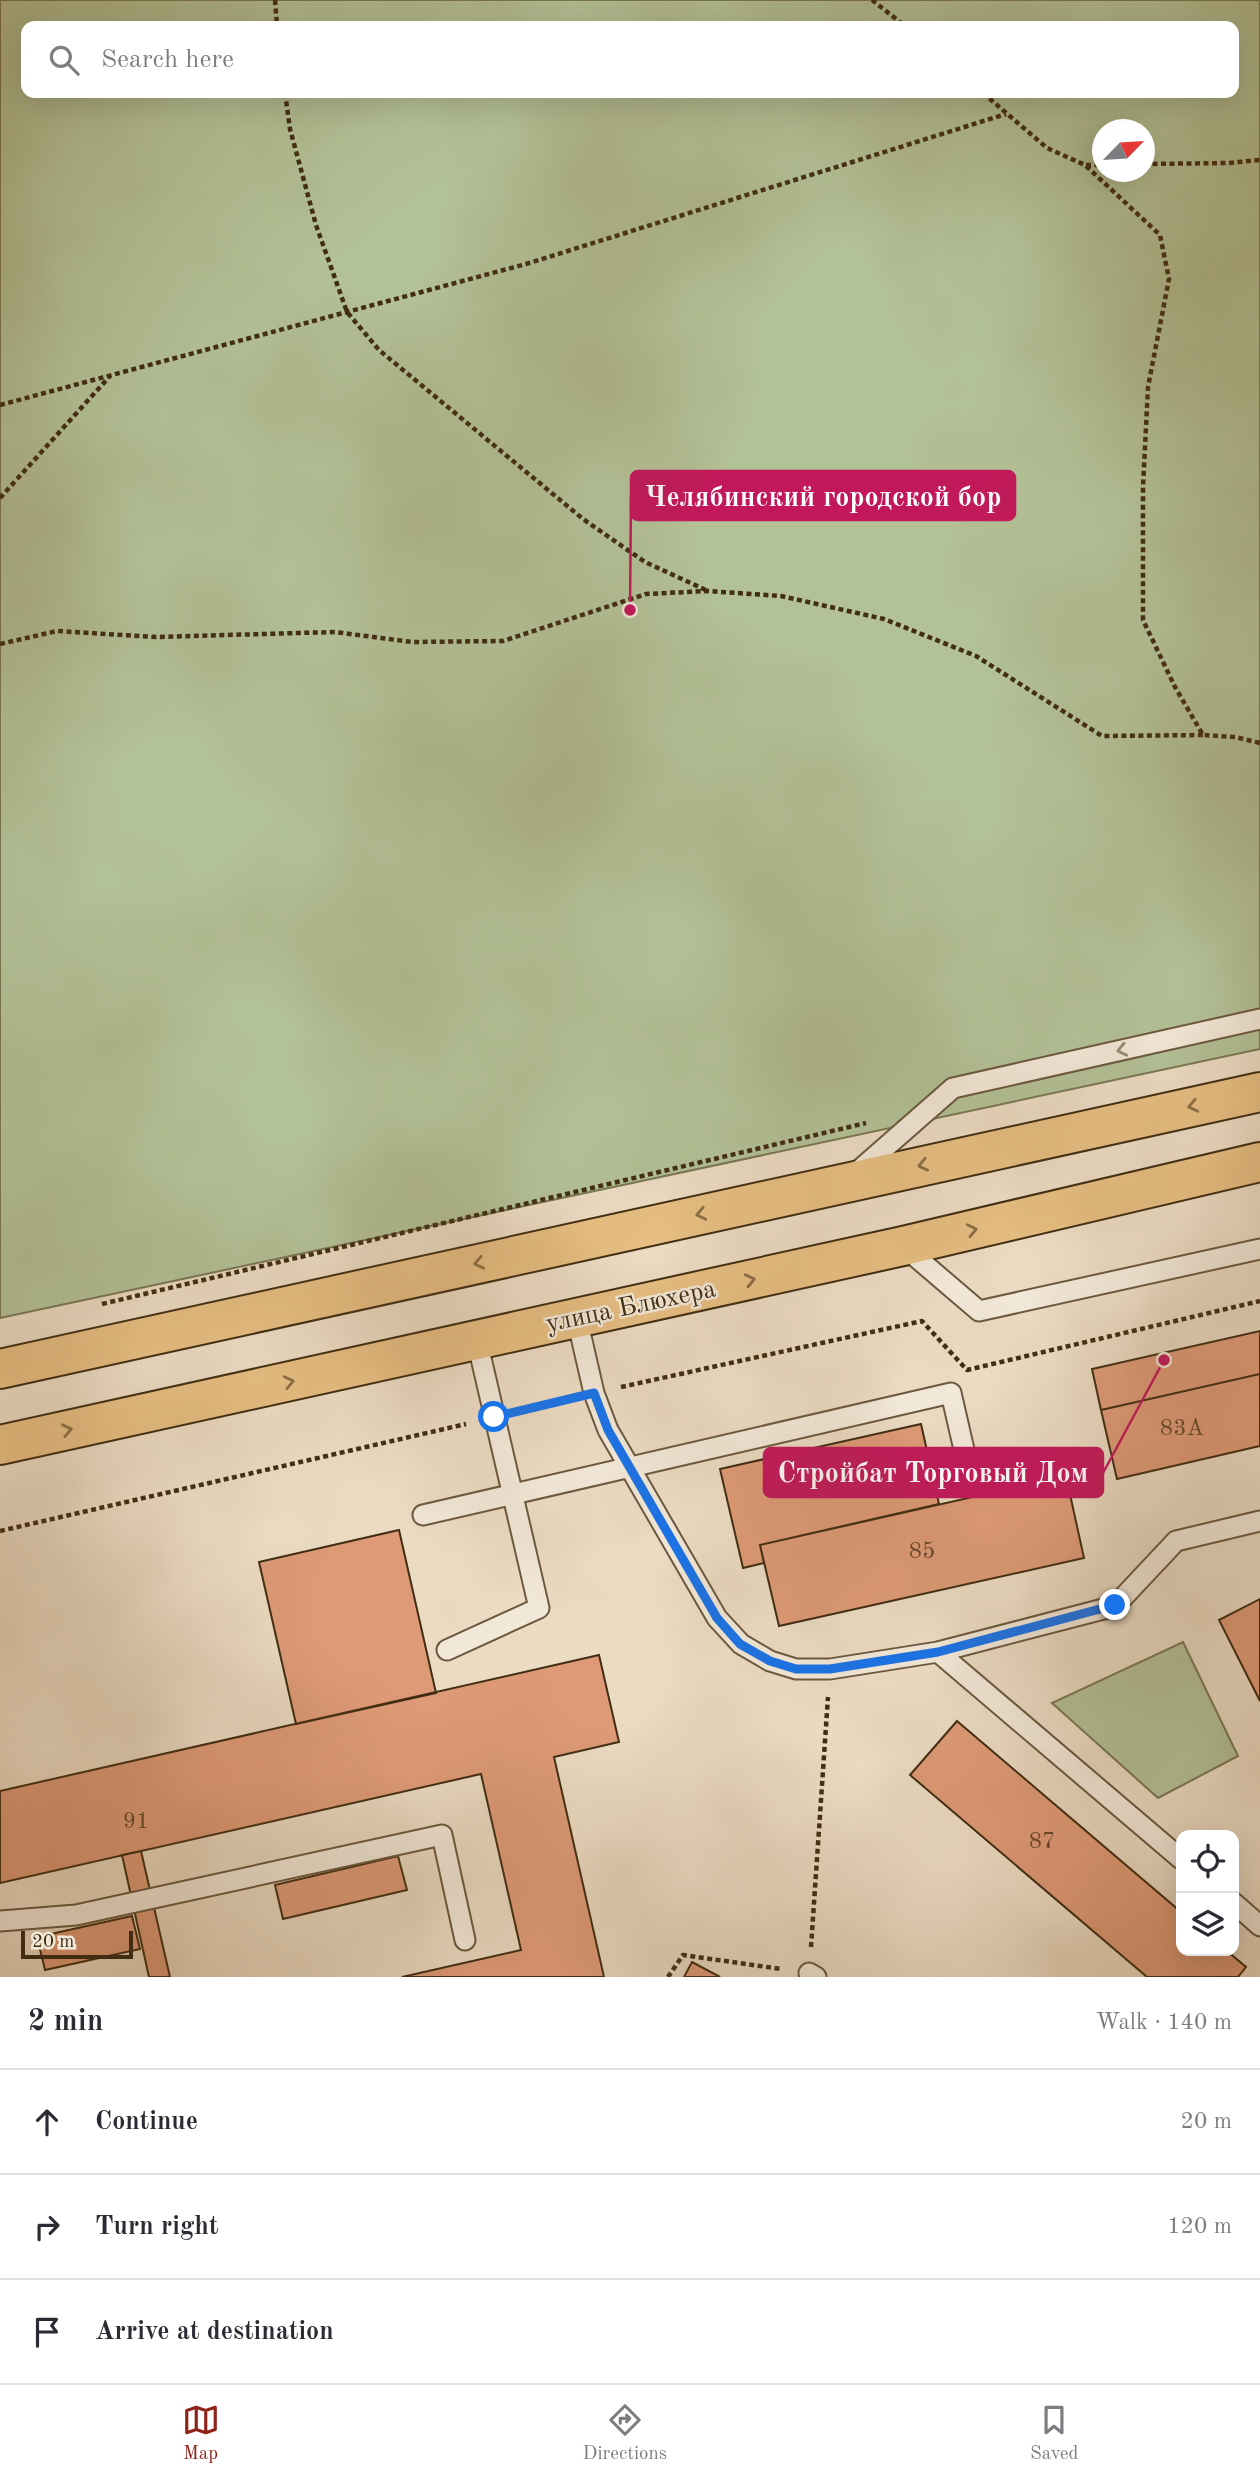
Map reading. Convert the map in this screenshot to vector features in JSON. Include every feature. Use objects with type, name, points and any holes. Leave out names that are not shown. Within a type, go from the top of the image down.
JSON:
[{"type":"main road","points":[[0,1369],[1260,1092]]},
{"type":"main road","name":"улица Блюхера","points":[[0,1445],[903,1246],[1260,1162]]},
{"type":"lane","points":[[844,1182],[953,1087],[1260,1019]]},
{"type":"lane","points":[[903,1246],[979,1311],[1260,1249]]},
{"type":"lane","points":[[577,1319],[594,1393],[608,1430],[717,1618],[740,1644],[770,1661],[796,1669],[830,1669],[938,1652],[1115,1605],[1176,1541],[1260,1521]]},
{"type":"lane","points":[[447,1650],[539,1608],[477,1340]]},
{"type":"lane","points":[[423,1514],[951,1393],[968,1467]]},
{"type":"lane","points":[[938,1652],[1176,1855]]},
{"type":"lane","points":[[0,1921],[76,1915],[442,1835],[465,1940]]},
{"type":"lane","points":[[1239,1907],[1260,1926]]},
{"type":"path","points":[[275,0],[276,21]]},
{"type":"path","points":[[872,0],[899,21]]},
{"type":"path","points":[[286,98],[290,129],[316,225],[347,312],[379,350],[583,519],[645,562],[708,591]]},
{"type":"path","points":[[988,98],[1047,148],[1085,165],[1160,235],[1169,279],[1148,387],[1143,486],[1143,620],[1175,687],[1203,735]]},
{"type":"path","points":[[0,405],[526,264],[1006,114]]},
{"type":"path","points":[[1155,164],[1260,160]]},
{"type":"path","points":[[1085,165],[1092,165]]},
{"type":"path","points":[[0,498],[110,375]]},
{"type":"path","points":[[0,644],[58,631],[156,637],[335,632],[412,642],[503,641],[646,594],[708,591],[781,596],[884,619],[976,656],[1102,736],[1203,735],[1235,737],[1260,743]]},
{"type":"path","points":[[94,1306],[929,1109]]},
{"type":"path","points":[[0,1531],[594,1393],[922,1321],[967,1370],[1260,1301]]},
{"type":"path","points":[[668,1977],[682,1955],[812,1975],[830,1669]]},
{"type":"green space","points":[[0,0],[1260,0],[1260,1049],[0,1318]]},
{"type":"green space","points":[[1183,1642],[1238,1756],[1158,1798],[1052,1703]]},
{"type":"building","points":[[1260,1331],[1260,1374],[1101,1410],[1092,1369]]},
{"type":"building","points":[[1260,1374],[1260,1446],[1117,1479],[1101,1410]]},
{"type":"building","points":[[921,1424],[939,1504],[760,1545],[764,1563],[743,1568],[720,1469]]},
{"type":"building","points":[[1066,1476],[1084,1558],[779,1626],[760,1545]]},
{"type":"building","points":[[399,1530],[436,1693],[296,1724],[259,1562]]},
{"type":"building","points":[[1260,1599],[1260,1701],[1219,1620]]},
{"type":"building","points":[[599,1655],[619,1742],[554,1757],[604,1977],[402,1977],[521,1950],[481,1774],[0,1883],[0,1791]]},
{"type":"building","points":[[957,1721],[1176,1908],[1176,1956],[1233,1956],[1246,1967],[1238,1977],[1147,1977],[910,1775]]},
{"type":"building","points":[[141,1851],[170,1977],[149,1977],[122,1855]]},
{"type":"building","points":[[398,1856],[407,1890],[283,1919],[275,1885]]},
{"type":"building","points":[[132,1916],[140,1949],[45,1970],[37,1937]]},
{"type":"building","points":[[692,1962],[720,1977],[684,1977]]},
{"type":"place","name":"Челябинский городской бор","points":[[630,610]]},
{"type":"place","name":"Стройбат Торговый Дом","points":[[1164,1360]]},
{"type":"route","points":[[494,1417],[594,1393],[608,1430],[717,1618],[740,1644],[770,1661],[796,1669],[830,1669],[938,1652],[1115,1605]]}]
